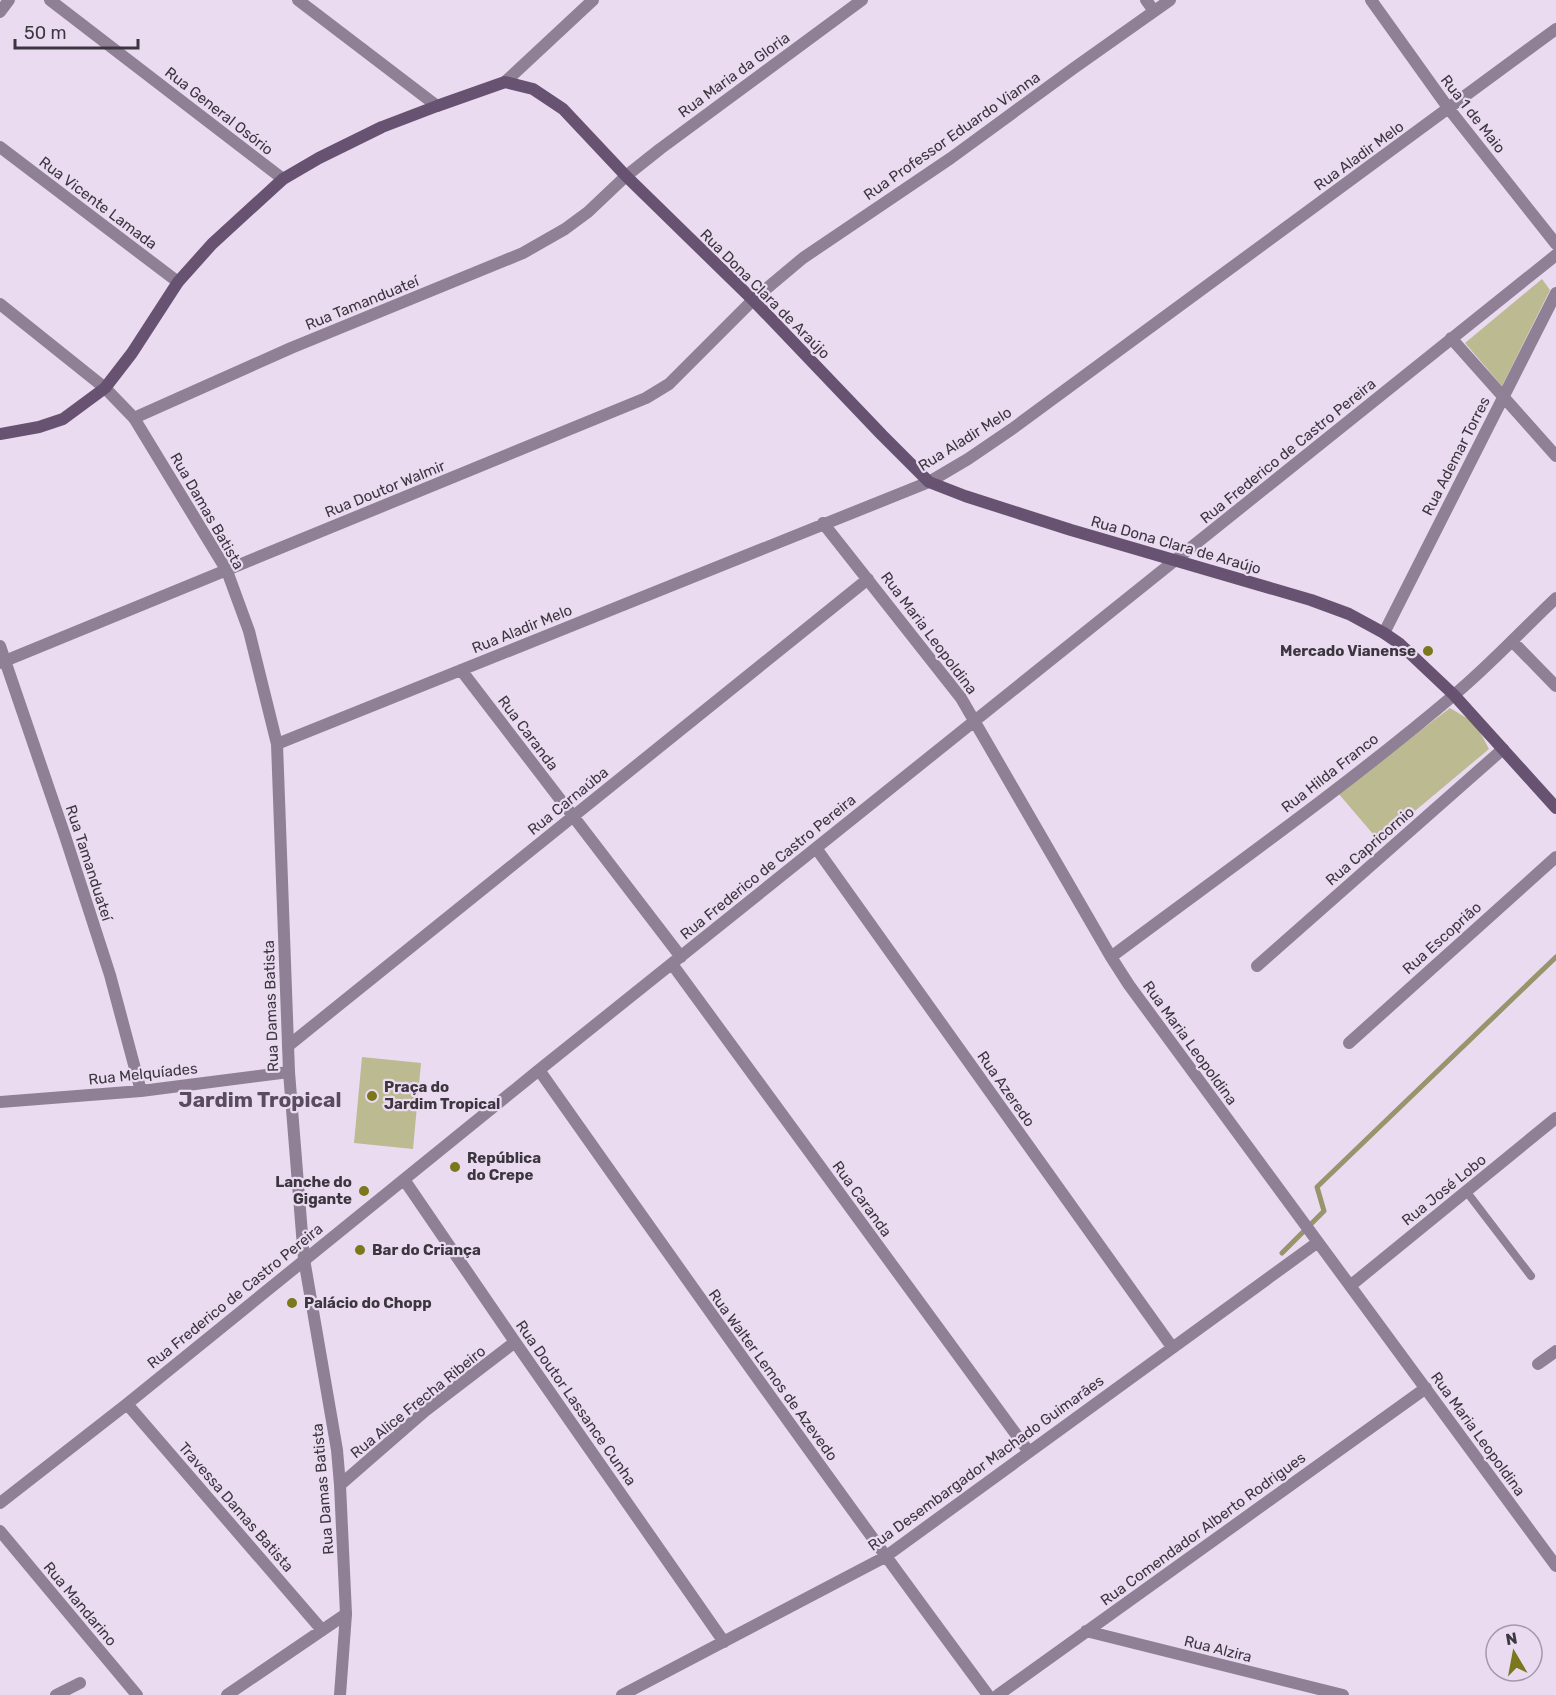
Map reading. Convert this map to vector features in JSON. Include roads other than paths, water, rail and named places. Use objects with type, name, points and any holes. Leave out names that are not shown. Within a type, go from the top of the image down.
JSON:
[{"type":"main road","points":[[0,434],[63,419],[105,388],[132,353],[178,282],[212,244],[284,180],[318,158],[382,127],[505,82]]},
{"type":"main road","name":"Rua Dona Clara de Araújo","points":[[505,82],[533,88],[563,109],[626,176],[753,300],[873,427],[929,482],[1071,530],[1311,600],[1349,614],[1384,633],[1418,660],[1454,695],[1556,807]]},
{"type":"street","points":[[0,12],[9,0]]},
{"type":"street","name":"Rua General Osório","points":[[50,0],[284,180]]},
{"type":"street","points":[[298,0],[437,105]]},
{"type":"street","points":[[505,82],[593,0]]},
{"type":"street","name":"Rua Maria da Gloria","points":[[626,176],[862,0]]},
{"type":"street","points":[[1146,0],[1154,11]]},
{"type":"street","name":"Rua Professor Eduardo Vianna","points":[[753,300],[803,258],[951,158],[1170,0]]},
{"type":"street","name":"Rua 1 de Maio","points":[[1371,0],[1449,108],[1556,244]]},
{"type":"street","name":"Rua Aladir Melo","points":[[277,744],[929,482],[1012,429],[1556,29]]},
{"type":"street","name":"Rua Vicente Lamada","points":[[0,147],[178,282]]},
{"type":"street","name":"Rua Tamanduateí","points":[[134,418],[291,348],[523,253],[565,229],[588,212],[626,176]]},
{"type":"street","name":"Rua Frederico de Castro Pereira","points":[[0,1503],[128,1404],[539,1070],[1556,255]]},
{"type":"street","name":"Rua Ademar Torres","points":[[1384,633],[1556,293]]},
{"type":"street","name":"Rua Doutor Walmir","points":[[2,662],[646,398],[669,384],[753,300]]},
{"type":"street","points":[[0,304],[105,388],[134,418]]},
{"type":"street","points":[[1451,338],[1556,456]]},
{"type":"street","name":"Rua Damas Batista","points":[[134,418],[227,571],[249,631],[277,744],[289,1072],[304,1260],[336,1439],[340,1485],[346,1614],[340,1695]]},
{"type":"street","name":"Rua Maria Leopoldina","points":[[823,523],[961,698],[1129,985],[1556,1566]]},
{"type":"street","name":"Rua Carnaúba","points":[[288,1046],[868,579]]},
{"type":"street","name":"Rua Hilda Franco","points":[[1111,957],[1322,799],[1454,695],[1513,642],[1556,598]]},
{"type":"street","points":[[1513,642],[1556,686]]},
{"type":"street","name":"Rua Tamanduateí","points":[[0,646],[2,662],[65,836],[110,975],[141,1091]]},
{"type":"street","name":"Rua Caranda","points":[[461,670],[573,816],[1029,1452]]},
{"type":"street","name":"Rua Capricornio","points":[[1257,966],[1503,749]]},
{"type":"street","name":"Rua Azeredo","points":[[816,848],[1172,1347]]},
{"type":"street","name":"Rua Escoprião","points":[[1349,1042],[1556,857]]},
{"type":"street","name":"Rua Walter Lemos de Azevedo","points":[[539,1070],[885,1557],[988,1695]]},
{"type":"street","name":"Rua Melquíades","points":[[0,1102],[141,1091],[289,1072]]},
{"type":"street","name":"Rua José Lobo","points":[[1350,1286],[1556,1118]]},
{"type":"street","name":"Rua Doutor Lassance Cunha","points":[[405,1180],[514,1342],[724,1642]]},
{"type":"street","name":"Rua Desembargador Machado Guimarães","points":[[622,1695],[885,1557],[1316,1239]]},
{"type":"street","name":"Rua Alice Frecha Ribeiro","points":[[340,1485],[425,1411],[514,1342]]},
{"type":"street","points":[[1538,1364],[1556,1351]]},
{"type":"street","name":"Rua Comendador Alberto Rodrigues","points":[[998,1695],[1014,1691],[1086,1632],[1426,1388]]},
{"type":"street","name":"Travessa Damas Batista","points":[[128,1404],[322,1630]]},
{"type":"street","name":"Rua Mandarino","points":[[0,1531],[137,1695]]},
{"type":"street","points":[[226,1695],[346,1614]]},
{"type":"street","name":"Rua Alzira","points":[[1086,1632],[1343,1695]]},
{"type":"street","points":[[56,1695],[80,1683]]},
{"type":"lane","points":[[1466,1191],[1531,1276]]},
{"type":"waterway","points":[[1282,1253],[1324,1211],[1317,1187],[1556,957]]},
{"type":"place","name":"Mercado Vianense","points":[[1428,651]]},
{"type":"place","name":"Praça do Jardim Tropical","points":[[372,1096]]},
{"type":"place","name":"República do Crepe","points":[[455,1167]]},
{"type":"place","name":"Lanche do Gigante","points":[[364,1191]]},
{"type":"place","name":"Bar do Criança","points":[[360,1250]]},
{"type":"place","name":"Palácio do Chopp","points":[[292,1303]]},
{"type":"district","name":"Jardim Tropical","points":[[260,1099]]}]
